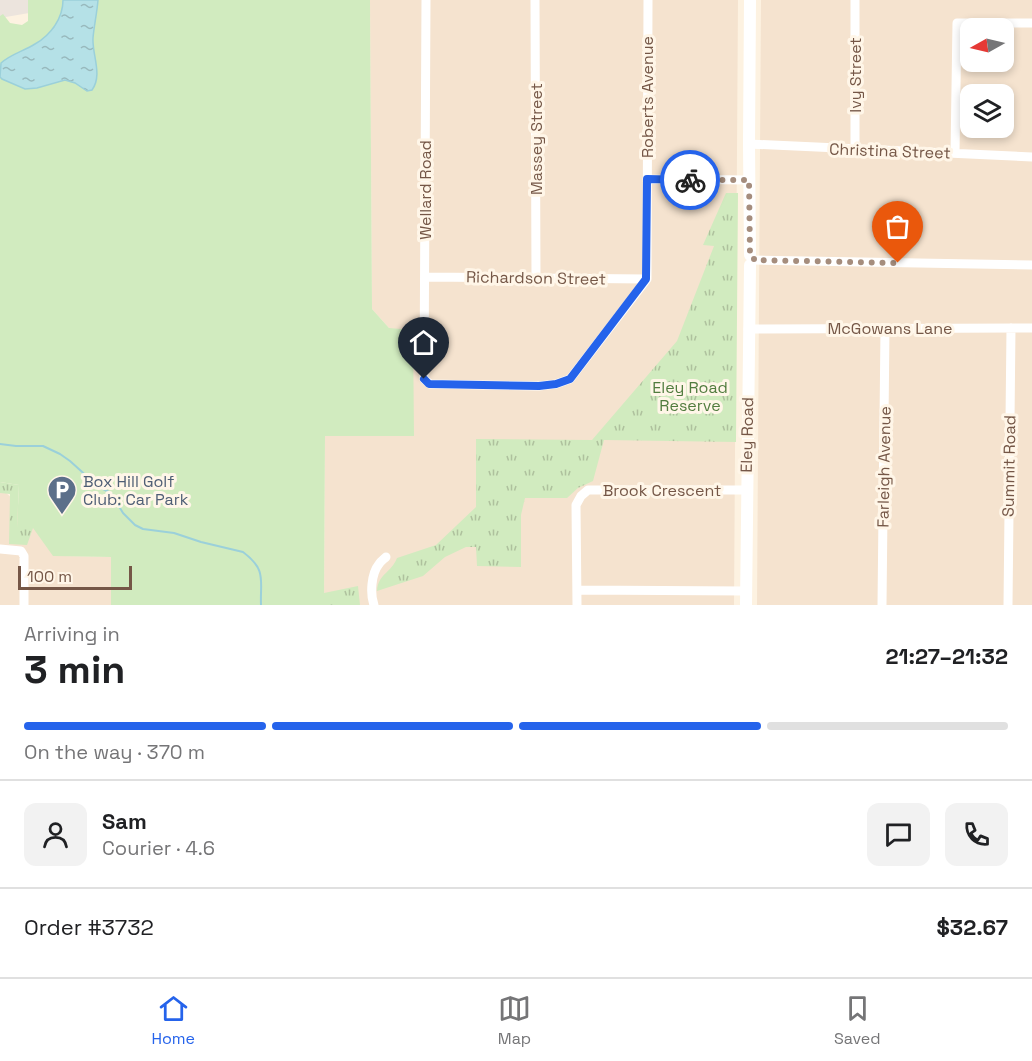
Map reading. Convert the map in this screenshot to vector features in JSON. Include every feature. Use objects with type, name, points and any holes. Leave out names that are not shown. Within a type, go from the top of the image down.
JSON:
[{"type":"main road","name":"Eley Road","points":[[746,605],[748,329],[751,260],[750,0]]},
{"type":"street","name":"Wellard Road","points":[[426,0],[424,379],[429,384],[539,386],[570,379],[646,279]]},
{"type":"street","name":"Massey Street","points":[[535,0],[536,278]]},
{"type":"street","name":"Roberts Avenue","points":[[646,279],[648,0]]},
{"type":"street","name":"Ivy Street","points":[[855,0],[855,149]]},
{"type":"street","points":[[955,153],[957,23],[1032,23]]},
{"type":"street","name":"Christina Street","points":[[749,144],[1032,157]]},
{"type":"street","points":[[647,179],[749,180]]},
{"type":"street","points":[[751,260],[1032,265]]},
{"type":"street","name":"Richardson Street","points":[[425,277],[646,279]]},
{"type":"street","name":"Farleigh Avenue","points":[[882,605],[885,328]]},
{"type":"street","name":"Summit Road","points":[[1008,605],[1011,328]]},
{"type":"street","name":"McGowans Lane","points":[[748,329],[1032,328]]},
{"type":"street","name":"Brook Crescent","points":[[577,605],[576,505],[588,490],[747,490]]},
{"type":"street","points":[[0,549],[21,551],[24,556],[24,605]]},
{"type":"street","points":[[374,605],[373,580],[377,566],[386,557]]},
{"type":"street","points":[[577,590],[746,591]]},
{"type":"shaded area","points":[[0,0],[28,0],[29,13],[0,18]]},
{"type":"shaded area","points":[[370,0],[738,0],[734,605],[324,605],[325,436],[414,436],[389,328],[372,309]]},
{"type":"shaded area","points":[[761,0],[1032,0],[1032,605],[757,605]]},
{"type":"shaded area","points":[[0,489],[35,520],[64,556],[111,557],[111,605],[0,605]]},
{"type":"green space","points":[[28,0],[370,0],[372,309],[389,328],[413,330],[414,436],[325,436],[324,605],[111,605],[111,557],[53,556],[33,528],[17,528],[19,485],[0,482],[0,16],[3,14],[10,23],[22,25],[28,21]]},
{"type":"green space","name":"Eley Road Reserve","points":[[726,193],[738,193],[736,442],[604,440],[593,481],[578,488],[567,498],[525,498],[521,515],[521,567],[477,566],[476,547],[466,547],[445,557],[423,576],[377,591],[382,577],[397,558],[436,545],[476,507],[476,439],[592,440],[677,341],[714,246],[703,245]]},
{"type":"green space","points":[[0,482],[19,485],[17,527],[33,528],[27,545],[9,544],[10,494],[0,493]]},
{"type":"green space","points":[[358,586],[360,605],[324,605],[324,593]]},
{"type":"water","points":[[63,0],[98,0],[93,38],[97,78],[92,90],[87,91],[65,80],[25,89],[2,79],[0,77],[1,63],[46,36],[61,13]]},
{"type":"waterway","points":[[0,444],[43,446],[60,454],[99,487],[111,493],[123,513],[135,525],[143,529],[174,533],[243,552],[251,558],[259,570],[261,605]]},
{"type":"way so far","points":[[690,180],[749,180],[750,255],[754,257],[754,260],[898,263]]},
{"type":"place","name":"Box Hill Golf Club: Car Park","points":[[62,516]]},
{"type":"route","points":[[424,379],[429,384],[539,386],[570,379],[646,279],[647,179],[690,180]]}]
